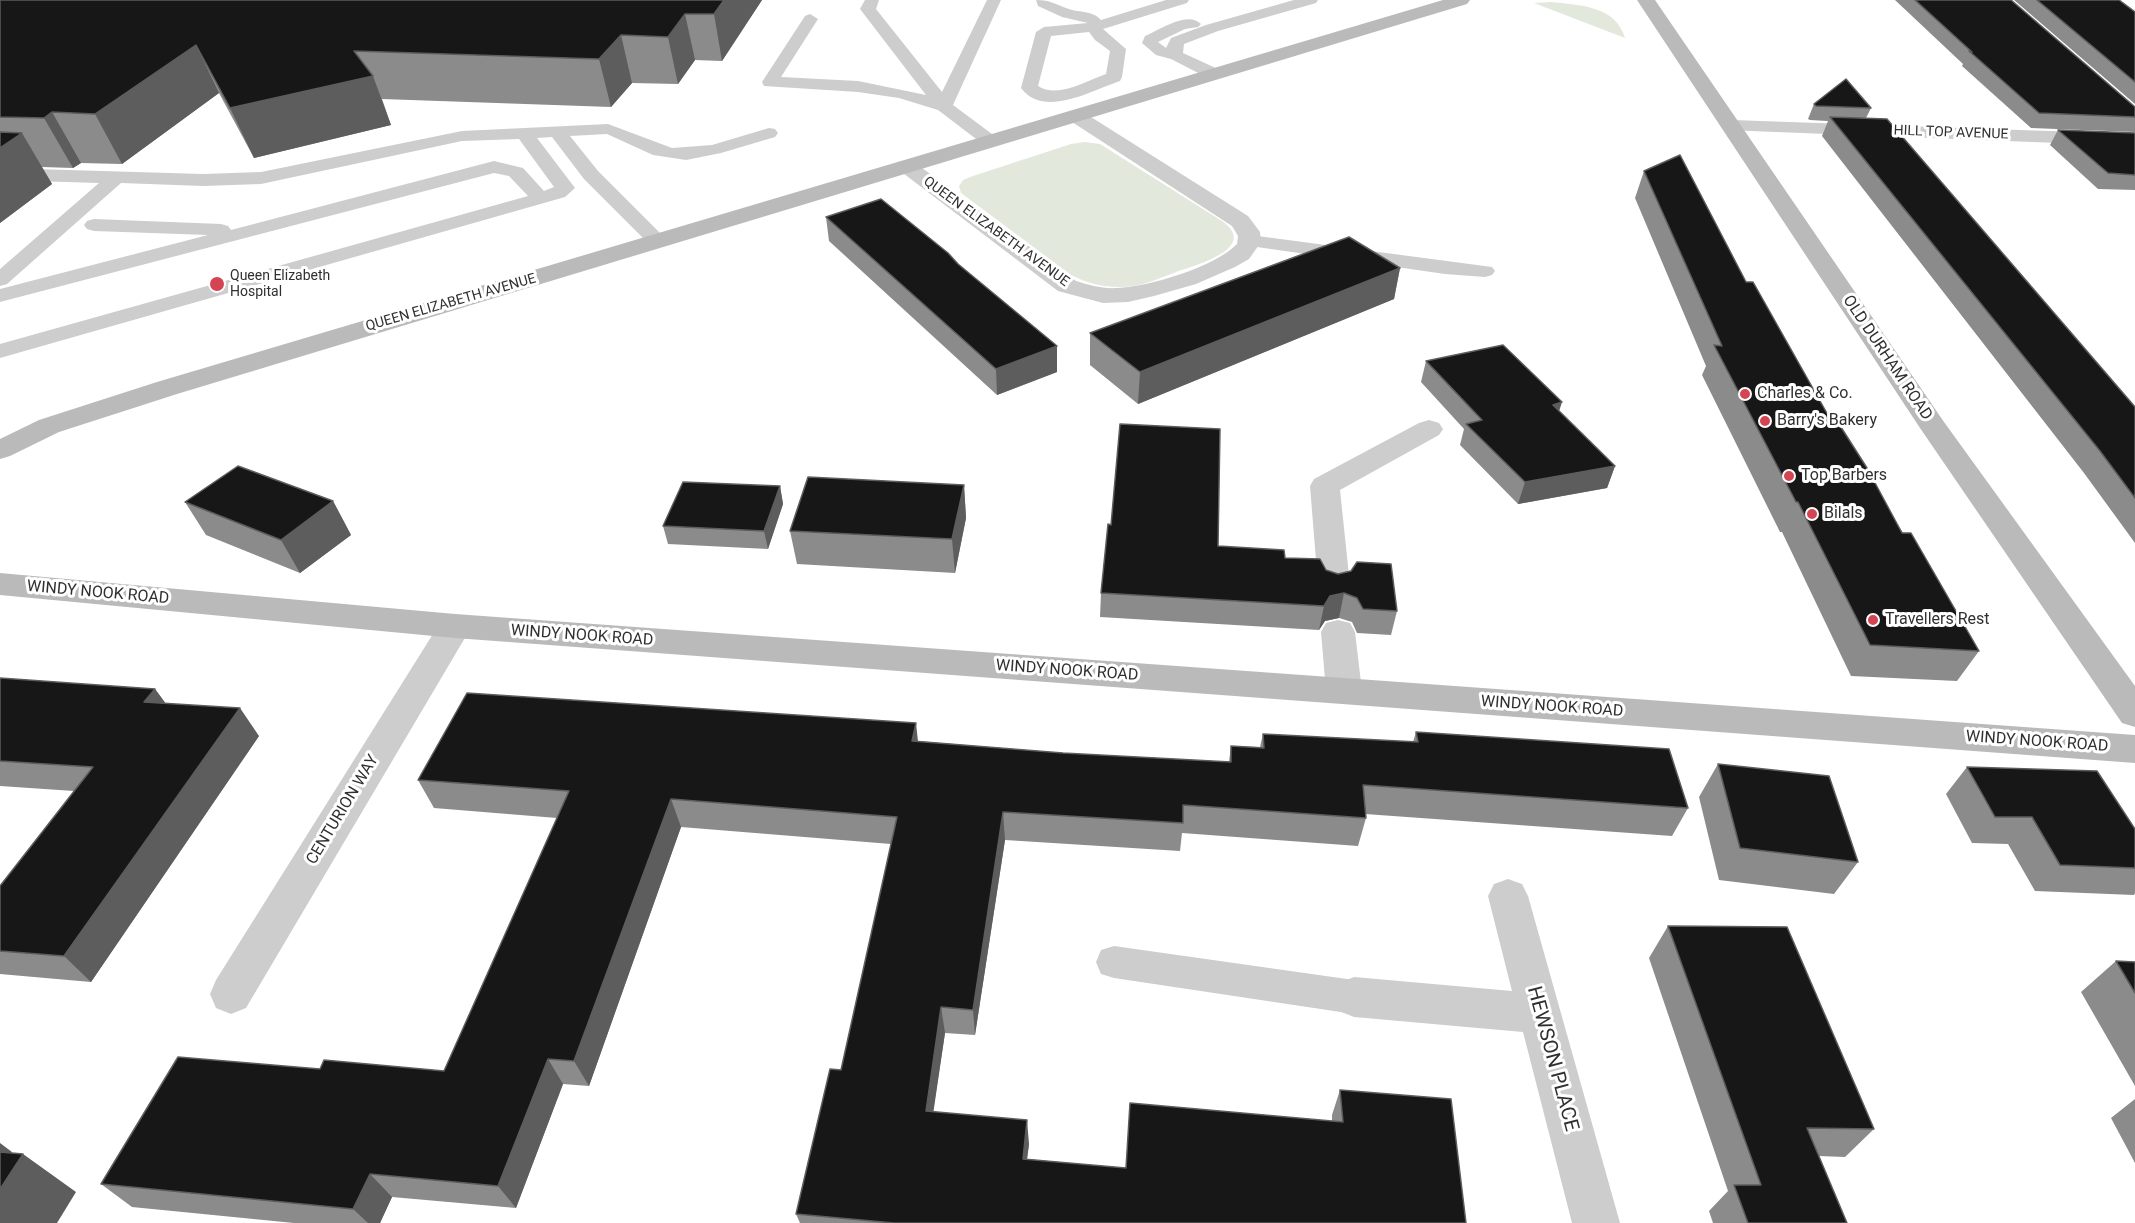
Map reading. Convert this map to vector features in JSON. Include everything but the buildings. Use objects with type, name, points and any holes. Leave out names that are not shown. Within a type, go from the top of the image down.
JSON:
[{"type":"street","name":"QUEEN ELIZABETH AVENUE","points":[[0,450],[49,426],[145,395],[1461,0]]},
{"type":"street","name":"OLD DURHAM ROAD","points":[[1646,0],[1934,428],[2135,713]]},
{"type":"street","points":[[1076,116],[1240,221],[1246,228],[1250,241]]},
{"type":"street","name":"HILL TOP AVENUE","points":[[1732,126],[2135,140]]},
{"type":"street","name":"QUEEN ELIZABETH AVENUE","points":[[906,167],[1066,286],[1083,292],[1118,296],[1138,294],[1231,262],[1244,252],[1250,241]]},
{"type":"street","points":[[1334,585],[1324,486],[1429,429]]},
{"type":"street","name":"WINDY NOOK ROAD","points":[[0,584],[455,626],[2135,749]]},
{"type":"street","name":"CENTURION WAY","points":[[231,994],[455,626]]},
{"type":"street","points":[[1338,632],[1344,692]]},
{"type":"street","name":"HEWSON PLACE","points":[[1508,896],[1596,1223]]},
{"type":"street","points":[[1354,997],[1540,1013]]},
{"type":"lane","points":[[872,0],[868,9],[944,106],[990,141]]},
{"type":"lane","points":[[944,106],[994,0],[982,0]]},
{"type":"lane","points":[[1043,0],[1043,3],[1067,14],[1094,23]]},
{"type":"lane","points":[[1061,0],[1083,9],[1094,23],[1101,37],[1118,49],[1114,77],[1057,97],[1041,96],[1029,88],[1044,32],[1094,23],[1182,0]]},
{"type":"lane","points":[[1177,56],[1173,51],[1177,41],[1212,28],[1311,0]]},
{"type":"lane","points":[[810,19],[770,82],[859,85],[908,94],[944,106]]},
{"type":"lane","points":[[1212,28],[1186,24],[1151,39],[1150,43],[1153,47],[1214,74]]},
{"type":"lane","points":[[0,174],[203,180],[261,178],[462,136],[557,132],[587,128],[608,129],[625,134],[669,154],[702,152],[770,133]]},
{"type":"lane","points":[[0,351],[558,194],[565,188],[523,132]]},
{"type":"lane","points":[[557,132],[591,175],[658,242]]},
{"type":"lane","points":[[0,296],[494,167],[508,167],[519,173],[540,199]]},
{"type":"lane","points":[[0,280],[117,178]]},
{"type":"lane","points":[[94,225],[250,231]]},
{"type":"lane","points":[[1250,241],[1445,268],[1485,271]]},
{"type":"lane","points":[[1114,962],[1354,997]]},
{"type":"shaded area","points":[[1551,2],[1585,6],[1605,13],[1614,19],[1625,38],[1534,3]]},
{"type":"shaded area","points":[[1085,142],[1100,144],[1222,221],[1232,231],[1234,239],[1229,247],[1209,260],[1144,284],[1125,287],[1101,285],[1071,275],[961,193],[959,186],[963,180],[1071,144]]},
{"type":"place","name":"Queen Elizabeth Hospital","points":[[217,284]]},
{"type":"place","name":"Charles & Co.","points":[[1745,394]]},
{"type":"place","name":"Barry's Bakery","points":[[1765,421]]},
{"type":"place","name":"Top Barbers","points":[[1789,476]]},
{"type":"place","name":"Bilals","points":[[1812,514]]},
{"type":"place","name":"Travellers Rest","points":[[1873,620]]}]
